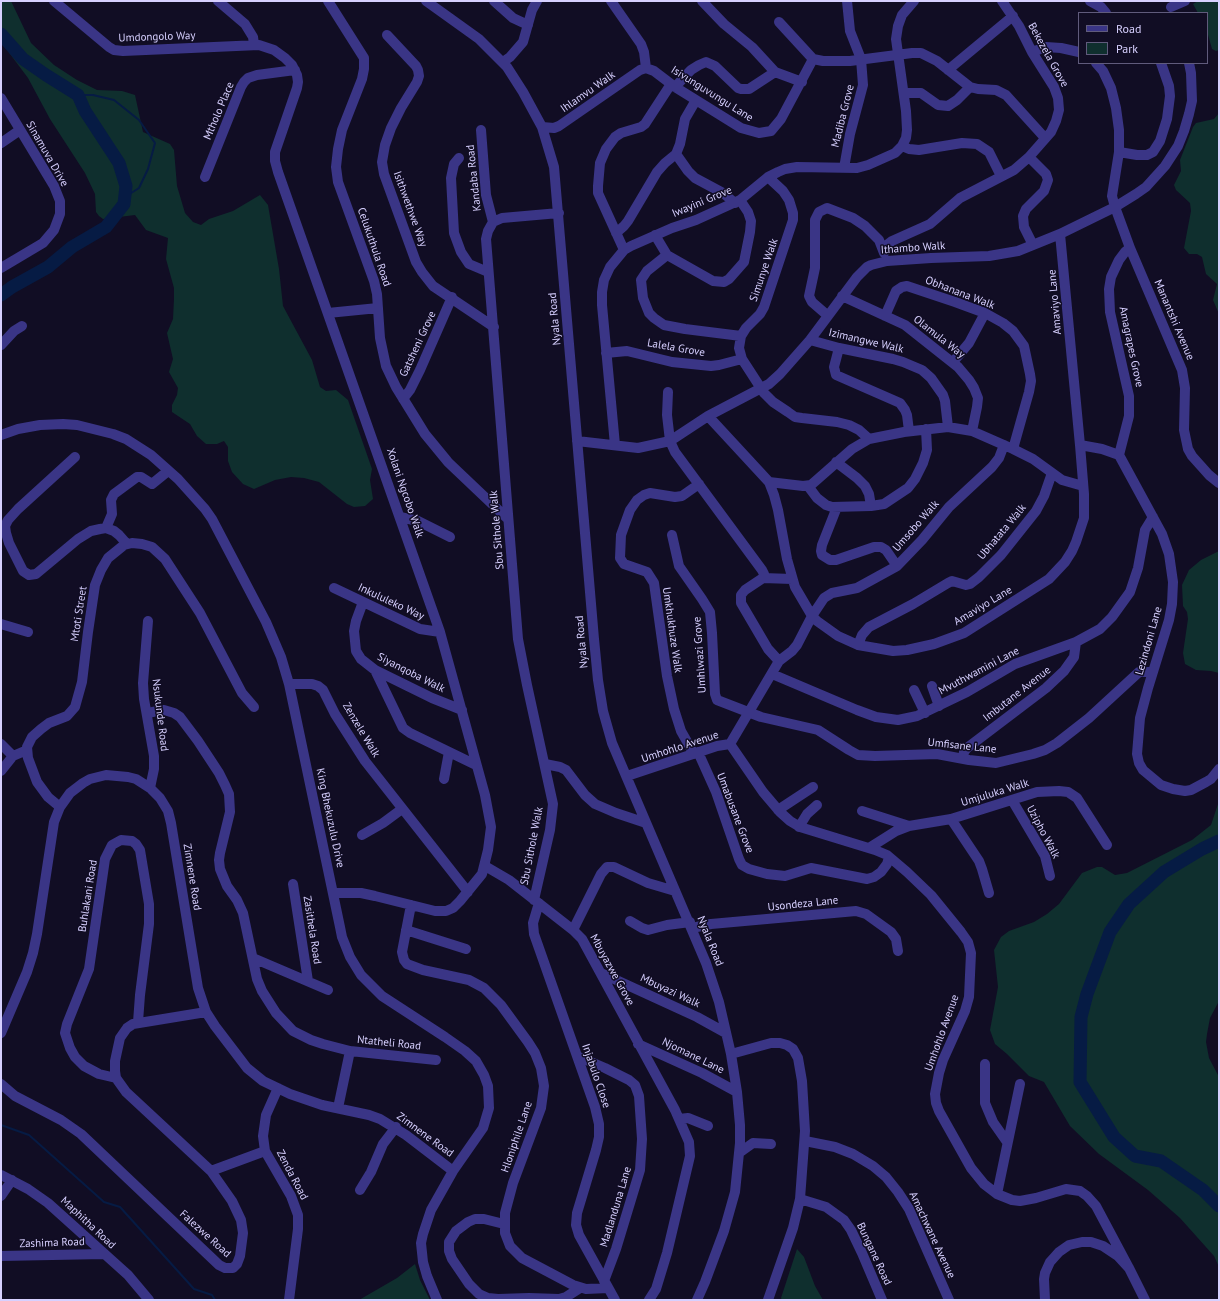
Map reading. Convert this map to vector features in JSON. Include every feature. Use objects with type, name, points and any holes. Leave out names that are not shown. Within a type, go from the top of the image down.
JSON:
[{"type":"street","name":"Umdongolo Way","points":[[54,1],[109,47],[118,51],[254,44]]},
{"type":"street","points":[[218,1],[245,24],[253,36],[254,44],[274,50],[285,58],[295,70]]},
{"type":"street","name":"Celukuthula Road","points":[[328,1],[364,58],[362,79],[342,130],[336,167],[338,182],[374,281],[377,294],[382,354],[386,366],[403,399],[425,434],[448,462],[508,519]]},
{"type":"street","name":"Nyala Road","points":[[426,1],[479,39],[502,62],[523,92],[542,127],[554,167],[600,696],[612,743],[706,963],[717,996],[726,1033],[737,1092],[740,1125],[739,1153],[734,1192],[727,1222],[706,1282],[697,1300]]},
{"type":"street","points":[[494,1],[513,18],[528,25]]},
{"type":"street","points":[[502,62],[510,57],[519,48],[532,10],[537,1]]},
{"type":"street","points":[[611,1],[641,44],[644,52],[646,68]]},
{"type":"street","points":[[702,1],[720,20],[752,47],[775,72],[802,82]]},
{"type":"street","name":"Madiba Grove","points":[[844,168],[850,134],[863,81],[861,59],[850,32],[847,1]]},
{"type":"street","points":[[914,1],[902,15],[898,26],[896,39],[904,93],[907,130],[906,138],[902,146],[919,150],[962,143],[977,144],[989,152],[1001,176]]},
{"type":"street","name":"Bekezela Grove","points":[[883,248],[892,241],[930,224],[960,198],[1014,170],[1029,158],[1051,132],[1059,110],[1058,98],[1048,76],[1002,1]]},
{"type":"street","points":[[1090,1],[1105,12]]},
{"type":"street","points":[[1171,7],[1185,1]]},
{"type":"street","points":[[948,70],[1012,16]]},
{"type":"street","points":[[779,22],[813,59],[836,62],[898,54],[921,53],[937,61],[970,87],[996,90],[1006,95],[1045,138]]},
{"type":"street","name":"Isithwethwe Way","points":[[387,34],[416,66],[419,76],[394,121],[385,145],[382,162],[384,174],[416,262],[433,286],[452,297],[494,327]]},
{"type":"street","points":[[1032,52],[1046,47],[1061,48],[1078,52]]},
{"type":"street","name":"Isivunguvungu Lane","points":[[646,68],[654,71],[673,85],[741,128],[759,133],[766,133],[775,128],[781,119],[813,59]]},
{"type":"street","points":[[624,250],[598,193],[599,174],[603,156],[615,138],[621,133],[645,124],[673,85],[691,70],[706,62],[715,66],[738,88],[741,89],[749,89],[775,72]]},
{"type":"street","name":"Manantshi Avenue","points":[[1097,64],[1105,76],[1114,98],[1119,130],[1119,152],[1112,196],[1114,207],[1182,370],[1184,388],[1184,430],[1188,449],[1192,456],[1209,475],[1219,483]]},
{"type":"street","points":[[1119,152],[1148,155],[1154,152],[1160,141],[1167,119],[1170,96],[1169,86],[1161,64]]},
{"type":"street","name":"Ithambo Walk","points":[[577,441],[638,448],[670,441],[708,416],[769,384],[780,374],[810,340],[827,315],[867,267],[875,263],[887,261],[989,256],[1018,251],[1060,234],[1114,207],[1146,187],[1165,166],[1178,146],[1192,101],[1189,64]]},
{"type":"street","name":"Ihlamvu Walk","points":[[542,127],[554,128],[559,126],[640,70],[646,68]]},
{"type":"street","name":"Mtholo Place","points":[[205,177],[244,82],[248,78],[257,75],[295,70]]},
{"type":"street","name":"Xolani Ngcobo Walk","points":[[295,70],[298,82],[278,140],[275,152],[275,161],[440,632],[485,795],[491,827],[485,866],[482,874],[453,908],[446,911],[435,911],[361,893],[333,893]]},
{"type":"street","points":[[904,93],[921,93],[938,105],[948,106],[957,100],[970,87]]},
{"type":"street","name":"Sinamuva Drive","points":[[1,98],[54,186],[60,201],[60,214],[54,230],[43,243],[1,268]]},
{"type":"street","points":[[616,233],[628,221],[657,172],[676,154],[680,144],[684,119],[696,100]]},
{"type":"street","points":[[1,143],[20,130]]},
{"type":"street","name":"Kandaba Road","points":[[481,130],[487,200],[493,222]]},
{"type":"street","name":"Iwayini Grove","points":[[615,445],[602,292],[604,280],[610,267],[624,250],[640,241],[696,220],[737,201],[768,177],[778,172],[791,168],[858,168],[895,153],[902,146]]},
{"type":"street","points":[[655,235],[667,255],[714,281],[724,282],[729,279],[744,262],[751,221],[748,212],[737,201],[695,178],[676,154]]},
{"type":"street","points":[[459,158],[454,164],[451,178],[454,233],[461,252],[469,264],[488,272]]},
{"type":"street","points":[[1029,158],[1046,174],[1048,180],[1044,190],[1026,209],[1023,216],[1024,227],[1033,245]]},
{"type":"street","name":"Simunye Walk","points":[[741,336],[746,328],[764,308],[793,220],[793,213],[789,200],[783,191],[768,177]]},
{"type":"street","points":[[827,315],[812,302],[809,296],[815,268],[815,220],[819,212],[827,208],[853,218],[873,233],[879,240],[887,261]]},
{"type":"street","points":[[493,222],[502,218],[559,213]]},
{"type":"street","name":"Sbu Sithole Walk","points":[[493,222],[488,230],[486,239],[488,272],[494,327],[508,519],[521,657],[551,794],[552,812],[550,830],[536,902]]},
{"type":"street","name":"Amaviyo Lane","points":[[708,416],[769,482],[778,510],[792,579],[800,597],[812,616],[838,636],[858,645],[893,651],[907,650],[949,639],[984,621],[1049,579],[1065,562],[1076,542],[1084,518],[1080,445],[1060,234]]},
{"type":"street","name":"Amagrapes Grove","points":[[1119,455],[1129,416],[1129,396],[1110,312],[1109,289],[1111,277],[1119,260],[1130,248]]},
{"type":"street","points":[[667,255],[647,271],[641,280],[641,292],[645,306],[654,318],[664,325],[685,330],[741,336],[739,348],[742,359],[768,398],[780,408],[795,417],[837,422],[849,426],[859,430],[869,439]]},
{"type":"street","name":"Obhanana Walk","points":[[885,316],[896,292],[902,287],[907,286],[985,313],[1003,323],[1018,337],[1024,346],[1028,363],[1030,374],[1029,392],[1008,447]]},
{"type":"street","name":"Olamula Way","points":[[842,296],[909,328],[953,362],[970,380],[977,394],[977,407],[972,431]]},
{"type":"street","name":"Gatsheni Grove","points":[[403,399],[410,390],[420,370],[452,297]]},
{"type":"street","points":[[328,313],[378,308]]},
{"type":"street","points":[[953,362],[969,343],[985,313]]},
{"type":"street","points":[[1,345],[14,331],[22,326]]},
{"type":"street","name":"Izimangwe Walk","points":[[810,340],[903,362],[927,374],[943,395],[948,427]]},
{"type":"street","points":[[839,348],[834,367],[836,375],[900,404],[907,415],[910,431]]},
{"type":"street","name":"Lalela Grove","points":[[606,353],[627,351],[672,362],[711,366],[742,359]]},
{"type":"street","points":[[668,392],[667,416],[670,441],[675,452],[762,570],[764,574],[763,578]]},
{"type":"street","name":"King Bhekuzulu Drive","points":[[1,435],[30,426],[63,424],[90,428],[126,439],[151,455],[205,509],[221,534],[277,645],[289,684],[333,893],[344,942],[350,957],[361,975],[382,996],[445,1037],[476,1061],[488,1086],[489,1097],[486,1119],[477,1138],[453,1171],[431,1210],[421,1243],[423,1262],[437,1300]]},
{"type":"street","points":[[769,482],[808,486],[815,482],[852,449],[869,439],[910,431],[948,427],[972,431],[1032,459],[1065,482],[1083,486]]},
{"type":"street","points":[[808,486],[813,494],[826,505],[837,507],[884,504],[908,488],[915,480],[927,450],[926,429]]},
{"type":"street","points":[[1080,445],[1119,455]]},
{"type":"street","name":"Umsobo Walk","points":[[779,661],[797,646],[812,616],[826,596],[836,592],[857,588],[897,566],[922,540],[949,507],[992,467],[1008,447]]},
{"type":"street","name":"Lezindoni Lane","points":[[1119,455],[1162,534],[1169,554],[1172,571],[1173,592],[1169,620],[1152,672],[1139,726],[1137,754],[1140,767],[1164,787],[1185,791],[1191,790],[1211,779],[1219,769]]},
{"type":"street","points":[[75,456],[18,509],[8,520],[5,526],[9,543],[23,571],[32,576],[39,573],[78,539],[91,532],[106,528],[120,535],[128,544],[142,544],[152,547],[165,559],[200,613],[242,693],[254,707]]},
{"type":"street","points":[[836,462],[865,486],[871,506]]},
{"type":"street","points":[[106,528],[112,514],[111,500],[114,494],[137,477],[140,477],[152,484],[168,471]]},
{"type":"street","name":"Ubhatata Walk","points":[[858,645],[862,635],[870,627],[952,581],[970,584],[1001,555],[1036,511],[1044,496],[1052,473]]},
{"type":"street","name":"Umkhukhuze Walk","points":[[696,753],[681,731],[674,709],[667,676],[654,583],[647,572],[624,564],[620,558],[621,535],[630,510],[636,500],[650,493],[675,497],[682,496],[698,484]]},
{"type":"street","points":[[837,507],[822,546],[822,555],[830,560],[836,560],[874,547],[881,547],[886,550],[897,566]]},
{"type":"street","points":[[400,517],[418,521],[450,537]]},
{"type":"street","name":"Mvuthwamini Lane","points":[[772,674],[876,717],[904,720],[925,712],[967,692],[1015,664],[1076,642],[1100,629],[1112,617],[1126,599],[1138,568],[1145,530],[1153,517]]},
{"type":"street","name":"Umhlwazi Grove","points":[[672,535],[678,564],[710,612],[716,698],[722,703],[749,713]]},
{"type":"street","name":"Mtoti Street","points":[[27,750],[30,741],[40,728],[67,716],[72,713],[75,707],[82,682],[95,585],[108,558],[114,552],[128,544]]},
{"type":"street","points":[[730,744],[779,661],[768,649],[741,603],[741,595],[763,578],[792,579]]},
{"type":"street","name":"Inkululeko Way","points":[[334,588],[420,629],[440,632]]},
{"type":"street","name":"Siyanqoba Walk","points":[[363,602],[354,631],[354,645],[361,659],[375,670],[432,698],[462,710]]},
{"type":"street","name":"Nsukunde Road","points":[[148,621],[143,683],[154,763],[150,788]]},
{"type":"street","points":[[1,624],[28,632]]},
{"type":"street","name":"Imbutane Avenue","points":[[963,759],[964,752],[967,748],[1046,688],[1064,671],[1074,657],[1076,642]]},
{"type":"street","points":[[375,670],[403,728],[410,733],[476,765]]},
{"type":"street","name":"Umfisane Lane","points":[[749,713],[818,730],[858,755],[875,756],[937,754],[996,763],[1012,760],[1045,750],[1057,743],[1089,718],[1140,672],[1152,672]]},
{"type":"street","name":"Zenzele Walk","points":[[289,684],[312,684],[323,690],[342,727],[365,761],[468,892]]},
{"type":"street","points":[[932,686],[939,706]]},
{"type":"street","points":[[914,690],[925,712]]},
{"type":"street","points":[[146,713],[164,710],[174,713],[180,717],[198,741],[226,785],[230,812],[220,853],[220,869],[227,886],[237,900],[243,913],[257,979],[262,991],[276,1013],[293,1031],[311,1040],[350,1051]]},
{"type":"street","points":[[1,744],[13,756]]},
{"type":"street","name":"Umhohlo Avenue","points":[[627,776],[717,746],[730,744],[762,792],[790,821],[799,826],[879,851],[889,857],[910,875],[939,903],[964,936],[971,953],[969,997],[960,1025],[943,1060],[937,1083],[935,1099],[939,1111],[967,1163],[984,1184],[997,1194],[1012,1200],[1020,1201],[1066,1189],[1076,1190],[1090,1198],[1096,1206],[1129,1268]]},
{"type":"street","points":[[1,771],[13,756],[27,750],[30,764],[40,787],[48,797],[60,807]]},
{"type":"street","points":[[444,779],[449,752]]},
{"type":"street","name":"Umabusane Grove","points":[[696,753],[716,792],[739,859],[749,870],[785,876],[811,868],[867,879],[874,877],[880,872],[887,864],[889,857]]},
{"type":"street","points":[[544,764],[560,767],[566,770],[585,795],[595,804],[646,823]]},
{"type":"street","name":"Zimnene Road","points":[[1,1033],[33,953],[54,822],[60,807],[67,796],[86,781],[98,777],[117,775],[136,779],[150,788],[160,798],[164,804],[171,823],[198,988],[206,1012],[247,1068],[263,1081],[305,1099],[380,1119],[396,1127],[453,1171]]},
{"type":"street","points":[[778,810],[813,787]]},
{"type":"street","name":"Umjuluka Walk","points":[[869,848],[909,826],[951,819],[1043,792],[1064,791],[1072,793],[1081,803],[1107,845]]},
{"type":"street","name":"Uzipho Walk","points":[[1012,800],[1045,856],[1050,876]]},
{"type":"street","points":[[799,826],[807,814],[818,805]]},
{"type":"street","points":[[362,835],[383,823],[402,809]]},
{"type":"street","points":[[862,811],[909,826]]},
{"type":"street","points":[[951,819],[979,861],[989,893]]},
{"type":"street","name":"Buhlakani Road","points":[[116,1078],[99,1074],[84,1066],[76,1058],[70,1048],[65,1033],[67,1024],[89,969],[105,859],[112,845],[121,840],[132,841],[140,850],[149,904],[150,924],[138,1022]]},
{"type":"street","name":"Mbuyazwe Grove","points":[[485,866],[508,880],[573,930],[587,945],[689,1142],[690,1156],[663,1267],[656,1289],[649,1300]]},
{"type":"street","points":[[573,930],[602,874],[608,867],[614,867],[648,883],[675,890]]},
{"type":"street","name":"Zasithela Road","points":[[293,884],[308,981]]},
{"type":"street","name":"Injabulo Close","points":[[536,902],[534,934],[598,1119],[599,1131],[594,1159],[577,1213],[576,1225],[579,1235],[615,1300]]},
{"type":"street","name":"Hloniphile Lane","points":[[411,905],[402,952],[404,960],[407,964],[424,970],[468,980],[484,988],[501,1005],[539,1060],[544,1086],[542,1104],[508,1200],[504,1224],[510,1246],[517,1254],[580,1288],[591,1290],[606,1284]]},
{"type":"street","name":"Usondeza Lane","points":[[630,921],[648,930],[667,925],[711,924],[856,911],[866,914],[889,930],[896,939],[898,950]]},
{"type":"street","points":[[406,930],[466,948]]},
{"type":"street","points":[[253,958],[328,990]]},
{"type":"street","name":"Mbuyazi Walk","points":[[601,973],[692,1014],[726,1033]]},
{"type":"street","points":[[116,1078],[115,1061],[120,1038],[127,1028],[138,1022],[206,1012]]},
{"type":"street","points":[[731,1054],[775,1043],[787,1045],[793,1049],[798,1058],[802,1081],[805,1141],[800,1199],[793,1228],[768,1300]]},
{"type":"street","name":"Njomane Lane","points":[[638,1044],[702,1072],[737,1092]]},
{"type":"street","name":"Ntatheli Road","points":[[338,1108],[350,1051],[436,1060]]},
{"type":"street","name":"Madlanduna Lane","points":[[577,1056],[629,1080],[635,1085],[638,1096],[642,1139],[640,1170],[606,1284]]},
{"type":"street","points":[[985,1064],[985,1103],[993,1122],[1007,1142]]},
{"type":"street","name":"Falezwe Road","points":[[1,1084],[15,1096],[61,1120],[81,1134],[219,1265],[226,1268],[232,1268],[237,1264],[240,1256],[243,1233],[241,1220],[224,1188],[210,1171],[126,1092],[116,1078]]},
{"type":"street","points":[[997,1194],[1020,1084]]},
{"type":"street","name":"Zenda Road","points":[[278,1088],[269,1107],[264,1123],[263,1136],[265,1151],[291,1196],[298,1215],[298,1229],[289,1300]]},
{"type":"street","points":[[678,1119],[688,1118],[708,1126]]},
{"type":"street","points":[[360,1190],[374,1165],[383,1144],[396,1127]]},
{"type":"street","name":"Amachwane Avenue","points":[[805,1141],[835,1147],[853,1154],[873,1166],[886,1177],[909,1209],[949,1300]]},
{"type":"street","points":[[739,1153],[753,1143],[771,1144]]},
{"type":"street","points":[[210,1171],[265,1151]]},
{"type":"street","name":"Maphitha Road","points":[[1,1175],[28,1189],[48,1202],[128,1275],[148,1300]]},
{"type":"street","points":[[1,1196],[12,1180]]},
{"type":"street","name":"Bungane Road","points":[[800,1199],[826,1208],[844,1220],[862,1252],[882,1300]]},
{"type":"street","points":[[504,1224],[479,1219],[468,1222],[453,1234],[449,1242],[449,1251],[452,1259],[469,1284],[479,1294],[488,1298],[502,1300],[529,1298],[559,1299],[566,1298],[580,1288]]},
{"type":"street","points":[[1045,1300],[1044,1279],[1047,1267],[1054,1256],[1069,1245],[1082,1242],[1090,1242],[1103,1246],[1118,1256],[1129,1268],[1145,1300]]},
{"type":"street","name":"Zashima Road","points":[[1,1256],[104,1254]]},
{"type":"green space","points":[[1,1],[11,1],[31,43],[54,65],[77,80],[97,90],[122,91],[135,95],[143,132],[170,144],[174,150],[177,186],[185,213],[193,222],[201,225],[209,219],[233,211],[260,195],[268,205],[279,269],[283,306],[312,360],[320,387],[326,391],[336,390],[348,400],[372,469],[370,480],[373,499],[365,506],[354,507],[347,504],[319,482],[304,478],[291,477],[275,480],[254,489],[243,484],[232,472],[228,461],[228,447],[224,441],[217,444],[206,444],[197,436],[190,424],[172,412],[172,405],[177,395],[178,388],[169,372],[173,359],[167,333],[173,319],[174,288],[166,259],[168,238],[146,230],[135,215],[103,219],[96,212],[95,194],[85,173],[50,119],[28,78],[1,42]]},
{"type":"green space","points":[[1198,1],[1219,1],[1219,50],[1216,51],[1212,49],[1208,35],[1208,12],[1197,12],[1193,4]]},
{"type":"green space","points":[[1219,113],[1219,314],[1213,300],[1217,284],[1206,274],[1202,257],[1197,254],[1189,254],[1184,248],[1191,211],[1190,203],[1176,190],[1174,185],[1181,171],[1180,160],[1193,127],[1196,123],[1214,119]]},
{"type":"green space","points":[[1219,551],[1219,673],[1196,670],[1185,664],[1183,653],[1188,619],[1187,612],[1183,606],[1182,585],[1189,570],[1201,560]]},
{"type":"green space","points":[[1219,801],[1219,1001],[1210,1018],[1206,1042],[1209,1058],[1219,1077],[1219,1267],[1214,1256],[1180,1218],[1148,1190],[1099,1154],[1070,1126],[1044,1082],[1029,1076],[995,1044],[990,1030],[998,987],[994,950],[1001,937],[1009,931],[1034,922],[1047,914],[1059,904],[1082,873],[1097,867],[1102,867],[1115,875],[1127,873],[1192,840],[1211,825]]},
{"type":"green space","points":[[797,1249],[804,1257],[815,1286],[823,1300],[782,1300],[781,1298]]},
{"type":"green space","points":[[415,1264],[420,1280],[430,1300],[359,1300],[397,1278]]},
{"type":"waterway","points":[[1,34],[23,59],[78,95],[85,111],[119,163],[126,186],[124,204],[106,227],[72,247],[48,267],[12,287],[1,295]]},
{"type":"waterway","points":[[78,95],[93,95],[114,100],[139,120],[155,143],[148,169],[139,188],[125,197]]},
{"type":"waterway","points":[[1219,841],[1202,849],[1164,872],[1129,904],[1110,932],[1087,994],[1081,1017],[1080,1082],[1114,1137],[1135,1156],[1161,1161],[1203,1190],[1219,1206]]},
{"type":"waterway","points":[[1,1125],[29,1135],[104,1202],[120,1207],[194,1289],[212,1295],[215,1300]]}]
